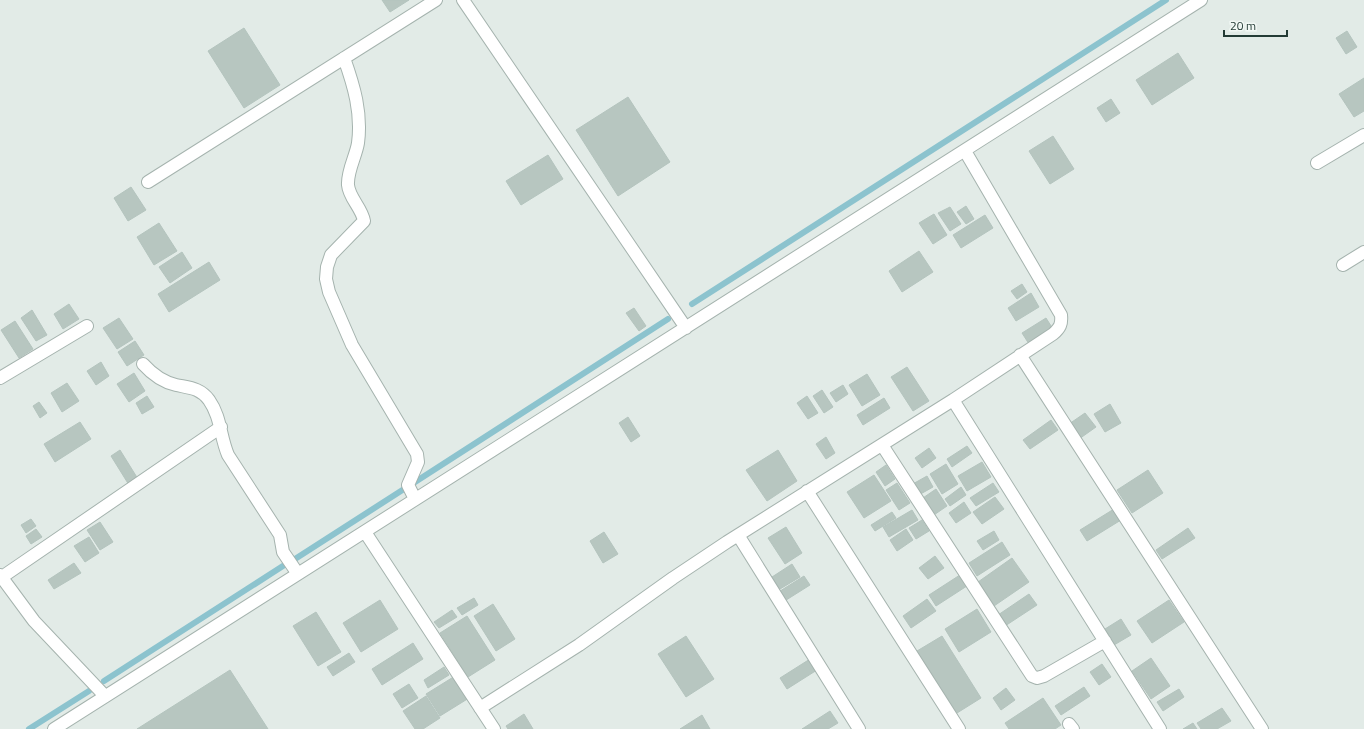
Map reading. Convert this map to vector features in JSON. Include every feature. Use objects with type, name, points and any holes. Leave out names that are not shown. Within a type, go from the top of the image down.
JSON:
[{"type":"street","points":[[148,182],[436,0]]},
{"type":"street","points":[[463,0],[686,328]]},
{"type":"street","points":[[54,729],[1201,0]]},
{"type":"street","points":[[344,58],[357,98],[358,120],[358,142],[348,186],[364,221],[331,255],[327,267],[326,279],[329,292],[352,346],[418,454],[418,462],[408,485],[415,499]]},
{"type":"street","points":[[1317,163],[1364,135]]},
{"type":"street","points":[[480,708],[579,645],[673,578],[738,535],[952,400],[1020,356],[1059,328],[1062,321],[1061,315],[965,151]]},
{"type":"street","points":[[1343,265],[1364,252]]},
{"type":"street","points":[[0,378],[87,326]]},
{"type":"street","points":[[1020,356],[1262,729]]},
{"type":"street","points":[[143,364],[150,372],[162,380],[200,391],[214,409],[221,427],[222,441],[228,455],[280,535],[283,552],[298,574]]},
{"type":"street","points":[[952,400],[1160,729]]},
{"type":"street","points":[[105,696],[34,621],[1,576],[221,427]]},
{"type":"street","points":[[882,445],[1032,676],[1037,678],[1044,676],[1105,641]]},
{"type":"street","points":[[807,491],[959,729]]},
{"type":"street","points":[[365,532],[480,708],[488,727]]},
{"type":"street","points":[[738,535],[859,729]]},
{"type":"building","points":[[382,0],[409,0],[390,12]]},
{"type":"building","points":[[244,28],[280,85],[244,108],[208,51]]},
{"type":"building","points":[[1347,31],[1357,47],[1346,54],[1336,38]]},
{"type":"building","points":[[1178,53],[1194,78],[1152,105],[1136,80]]},
{"type":"building","points":[[1364,78],[1364,111],[1354,117],[1339,94]]},
{"type":"building","points":[[628,97],[670,162],[618,196],[576,130]]},
{"type":"building","points":[[1111,99],[1120,113],[1106,122],[1097,108]]},
{"type":"building","points":[[1053,136],[1074,169],[1050,184],[1029,151]]},
{"type":"building","points":[[548,155],[563,179],[521,205],[506,181]]},
{"type":"building","points":[[131,187],[146,210],[128,221],[114,198]]},
{"type":"building","points":[[966,206],[974,219],[966,224],[957,212]]},
{"type":"building","points":[[950,207],[961,224],[950,231],[938,213]]},
{"type":"building","points":[[934,214],[947,235],[933,244],[919,223]]},
{"type":"building","points":[[985,215],[993,228],[961,248],[953,235]]},
{"type":"building","points":[[159,223],[177,251],[154,265],[137,237]]},
{"type":"building","points":[[919,251],[933,272],[902,292],[889,271]]},
{"type":"building","points":[[182,252],[192,268],[170,283],[159,267]]},
{"type":"building","points":[[209,262],[220,280],[169,312],[158,294]]},
{"type":"building","points":[[1022,284],[1027,292],[1017,299],[1011,291]]},
{"type":"building","points":[[1031,293],[1039,307],[1016,321],[1008,308]]},
{"type":"building","points":[[69,304],[79,319],[63,329],[54,314]]},
{"type":"building","points":[[634,308],[646,326],[639,331],[626,313]]},
{"type":"building","points":[[32,310],[47,335],[36,341],[21,318]]},
{"type":"building","points":[[119,318],[133,339],[117,349],[103,328]]},
{"type":"building","points":[[1046,318],[1053,329],[1029,344],[1022,333]]},
{"type":"building","points":[[15,321],[33,349],[19,358],[1,330]]},
{"type":"building","points":[[135,341],[144,355],[127,366],[118,352]]},
{"type":"building","points":[[101,362],[109,376],[96,385],[87,371]]},
{"type":"building","points":[[907,367],[929,401],[913,411],[891,377]]},
{"type":"building","points":[[134,373],[145,391],[129,402],[117,384]]},
{"type":"building","points":[[867,374],[880,395],[862,406],[849,385]]},
{"type":"building","points":[[67,383],[79,401],[62,412],[51,393]]},
{"type":"building","points":[[843,385],[848,394],[836,402],[830,393]]},
{"type":"building","points":[[822,390],[833,407],[824,413],[813,396]]},
{"type":"building","points":[[147,396],[154,407],[142,414],[136,403]]},
{"type":"building","points":[[807,396],[818,413],[808,419],[797,403]]},
{"type":"building","points":[[884,398],[890,408],[863,425],[857,415]]},
{"type":"building","points":[[39,402],[47,413],[40,418],[33,406]]},
{"type":"building","points":[[1110,404],[1121,423],[1105,432],[1094,414]]},
{"type":"building","points":[[1085,413],[1096,427],[1079,439],[1069,424]]},
{"type":"building","points":[[628,417],[640,436],[631,442],[619,423]]},
{"type":"building","points":[[1051,420],[1058,430],[1030,449],[1023,440]]},
{"type":"building","points":[[80,422],[91,439],[55,462],[44,444]]},
{"type":"building","points":[[826,437],[835,453],[826,459],[816,444]]},
{"type":"building","points":[[967,446],[972,453],[952,467],[947,459]]},
{"type":"building","points":[[929,448],[936,458],[922,468],[915,458]]},
{"type":"building","points":[[120,450],[138,479],[129,485],[111,456]]},
{"type":"building","points":[[778,450],[797,481],[767,501],[746,470]]},
{"type":"building","points":[[982,462],[991,477],[967,491],[958,476]]},
{"type":"building","points":[[946,464],[958,484],[942,494],[930,474]]},
{"type":"building","points":[[886,465],[895,479],[885,486],[876,472]]},
{"type":"building","points":[[1148,470],[1163,493],[1132,513],[1117,490]]},
{"type":"building","points":[[874,475],[891,501],[864,518],[847,492]]},
{"type":"building","points":[[927,476],[933,487],[917,496],[911,485]]},
{"type":"building","points":[[897,483],[910,503],[899,510],[886,490]]},
{"type":"building","points":[[993,483],[999,492],[976,506],[970,498]]},
{"type":"building","points":[[961,487],[966,495],[950,506],[945,499]]},
{"type":"building","points":[[936,489],[947,506],[931,517],[920,500]]},
{"type":"building","points":[[995,497],[1004,509],[982,524],[973,512]]},
{"type":"building","points":[[964,502],[971,513],[956,523],[949,513]]},
{"type":"building","points":[[1114,509],[1121,520],[1087,541],[1080,530]]},
{"type":"building","points":[[912,510],[918,520],[889,537],[883,527]]},
{"type":"building","points":[[892,512],[896,518],[875,531],[871,525]]},
{"type":"building","points":[[31,519],[36,526],[26,533],[21,525]]},
{"type":"building","points":[[922,520],[929,531],[916,539],[909,528]]},
{"type":"building","points":[[100,522],[113,542],[100,550],[87,530]]},
{"type":"building","points":[[786,527],[802,553],[785,564],[768,538]]},
{"type":"building","points":[[1188,528],[1195,538],[1162,559],[1156,550]]},
{"type":"building","points":[[36,529],[42,537],[31,544],[26,536]]},
{"type":"building","points":[[906,529],[913,540],[897,551],[890,540]]},
{"type":"building","points":[[994,531],[999,540],[983,550],[977,541]]},
{"type":"building","points":[[604,532],[618,554],[603,563],[590,541]]},
{"type":"building","points":[[89,537],[99,553],[85,562],[74,546]]},
{"type":"building","points":[[1002,542],[1010,555],[977,576],[969,563]]},
{"type":"building","points":[[935,556],[944,568],[928,579],[919,568]]},
{"type":"building","points":[[1012,558],[1029,582],[994,606],[978,582]]},
{"type":"building","points":[[74,563],[81,573],[54,589],[48,580]]},
{"type":"building","points":[[792,564],[800,577],[780,589],[772,577]]},
{"type":"building","points":[[963,573],[970,584],[936,606],[929,595]]},
{"type":"building","points":[[804,576],[810,585],[783,602],[777,593]]},
{"type":"building","points":[[1029,594],[1037,605],[1005,626],[998,615]]},
{"type":"building","points":[[474,598],[478,605],[462,615],[457,608]]},
{"type":"building","points":[[927,599],[936,611],[911,628],[903,616]]},
{"type":"building","points":[[380,600],[398,629],[361,652],[343,623]]},
{"type":"building","points":[[1169,600],[1184,622],[1152,643],[1137,621]]},
{"type":"building","points":[[493,604],[515,639],[496,651],[474,616]]},
{"type":"building","points":[[977,609],[991,632],[959,652],[945,629]]},
{"type":"building","points":[[452,610],[457,617],[439,628],[434,622]]},
{"type":"building","points":[[316,612],[341,652],[318,666],[293,626]]},
{"type":"building","points":[[467,616],[495,660],[468,677],[440,633]]},
{"type":"building","points":[[1121,619],[1131,635],[1114,645],[1105,629]]},
{"type":"building","points":[[686,636],[714,679],[686,697],[658,654]]},
{"type":"building","points":[[942,636],[981,698],[957,713],[917,651]]},
{"type":"building","points":[[413,643],[423,659],[382,685],[372,669]]},
{"type":"building","points":[[349,653],[355,662],[333,676],[327,667]]},
{"type":"building","points":[[1151,658],[1170,686],[1151,699],[1132,671]]},
{"type":"building","points":[[810,659],[817,670],[787,689],[780,678]]},
{"type":"building","points":[[1102,664],[1111,677],[1099,685],[1090,672]]},
{"type":"building","points":[[444,667],[449,675],[428,688],[424,680]]},
{"type":"building","points":[[230,670],[268,729],[137,729]]},
{"type":"building","points":[[455,676],[469,698],[440,716],[426,694]]},
{"type":"building","points":[[409,684],[418,698],[402,708],[393,694]]},
{"type":"building","points":[[1084,687],[1090,696],[1061,715],[1055,706]]},
{"type":"building","points":[[1006,688],[1015,700],[1001,710],[993,698]]},
{"type":"building","points":[[1179,689],[1184,697],[1163,711],[1157,702]]},
{"type":"building","points":[[426,696],[440,718],[423,729],[415,729],[403,711]]},
{"type":"building","points":[[1043,698],[1061,725],[1055,729],[1009,729],[1005,723]]},
{"type":"building","points":[[1222,708],[1231,721],[1217,729],[1201,729],[1197,723]]},
{"type":"building","points":[[830,711],[838,723],[828,729],[802,729]]},
{"type":"building","points":[[524,714],[533,729],[508,729],[506,726]]},
{"type":"building","points":[[702,715],[710,729],[680,729]]},
{"type":"building","points":[[1193,723],[1197,729],[1183,729]]},
{"type":"waterway","points":[[692,304],[1166,0]]},
{"type":"waterway","points":[[412,484],[668,319]]},
{"type":"waterway","points":[[295,559],[404,489]]},
{"type":"waterway","points":[[104,681],[286,564]]},
{"type":"waterway","points":[[29,729],[89,691]]}]
